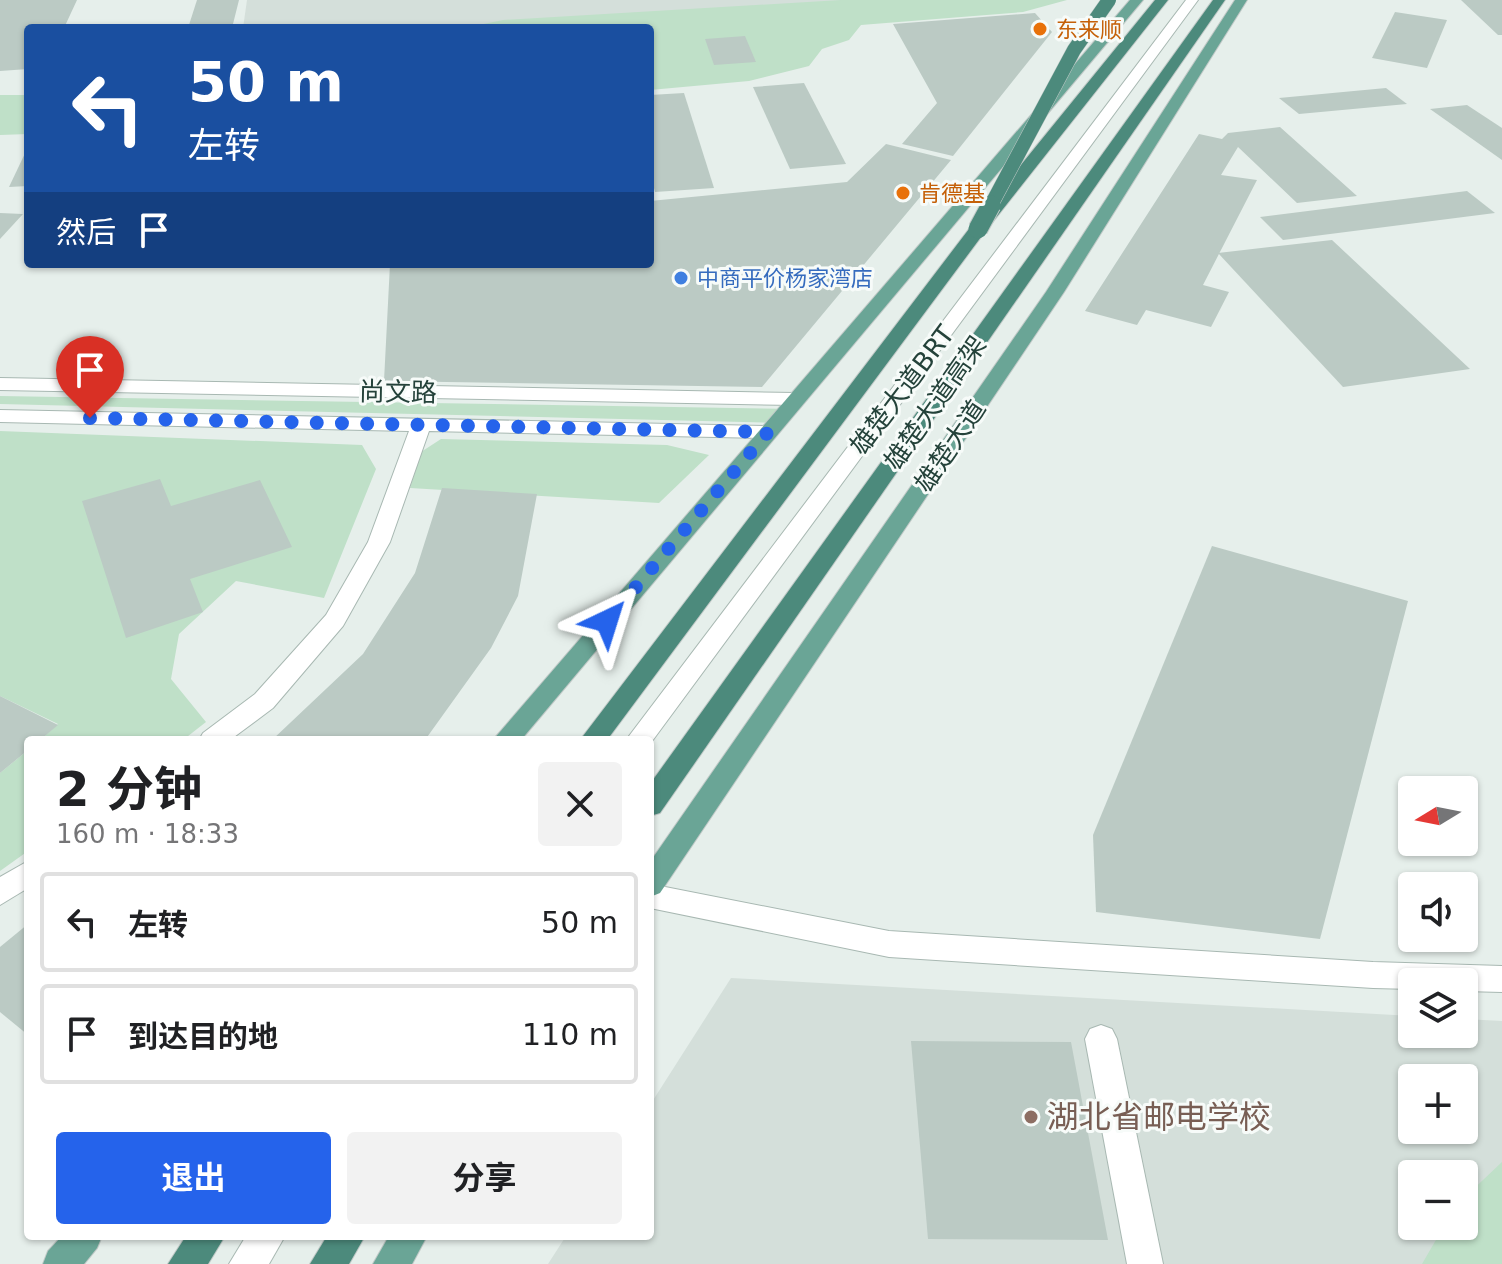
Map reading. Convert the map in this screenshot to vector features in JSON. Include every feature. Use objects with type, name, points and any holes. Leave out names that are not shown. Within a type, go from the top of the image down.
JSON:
[{"type":"highway","points":[[978,229],[1074,50],[1109,0]]},
{"type":"highway","points":[[596,736],[978,229],[1162,0]]},
{"type":"highway","name":"雄楚大道高架","points":[[654,799],[1219,0]]},
{"type":"highway","points":[[186,1264],[205,1240]]},
{"type":"highway","points":[[328,1264],[345,1240]]},
{"type":"main road","points":[[509,736],[1137,0]]},
{"type":"main road","name":"雄楚大道","points":[[654,879],[1055,292],[1241,0]]},
{"type":"main road","points":[[61,1264],[82,1240]]},
{"type":"main road","points":[[391,1264],[407,1240]]},
{"type":"street","name":"雄楚大道BRT","points":[[642,736],[1192,0]]},
{"type":"street","name":"尚文路","points":[[0,384],[795,399]]},
{"type":"street","points":[[0,416],[768,432]]},
{"type":"street","points":[[217,736],[264,701],[335,620],[379,542],[421,425]]},
{"type":"street","points":[[0,893],[24,876]]},
{"type":"street","points":[[654,897],[889,944],[1373,975],[1502,979]]},
{"type":"street","points":[[1101,1039],[1145,1264]]},
{"type":"street","points":[[247,1264],[265,1240]]},
{"type":"shaded area","points":[[247,0],[1049,0],[654,28],[654,24],[244,24]]},
{"type":"shaded area","name":"湖北省邮电学校","points":[[731,978],[1398,1015],[1398,1048],[1478,1048],[1478,1020],[1502,1021],[1502,1264],[548,1264],[563,1240],[654,1240],[654,1099]]},
{"type":"green space","points":[[841,0],[1067,0],[1023,12],[861,25],[849,40],[822,49],[809,66],[749,81],[654,90],[654,24],[484,24],[503,20]]},
{"type":"green space","points":[[0,95],[24,95],[24,134],[0,135]]},
{"type":"green space","points":[[0,396],[798,409],[786,423],[0,404]]},
{"type":"green space","points":[[0,431],[362,445],[376,469],[324,598],[236,581],[179,634],[171,679],[206,722],[188,736],[44,736],[58,724],[0,696]]},
{"type":"green space","points":[[441,439],[667,445],[709,455],[659,503],[410,488],[421,452]]},
{"type":"green space","points":[[24,753],[24,854],[0,871],[0,773]]},
{"type":"green space","points":[[1502,1162],[1502,1264],[1422,1264],[1436,1240],[1478,1240],[1478,1185]]},
{"type":"building","points":[[0,0],[77,0],[66,24],[24,24],[24,69],[0,71]]},
{"type":"building","points":[[197,0],[239,0],[233,24],[189,24]]},
{"type":"building","points":[[1461,0],[1502,0],[1502,35],[1498,35]]},
{"type":"building","points":[[1395,12],[1447,20],[1427,68],[1372,58]]},
{"type":"building","points":[[1035,13],[1052,32],[953,156],[902,144],[937,103],[893,24]]},
{"type":"building","points":[[745,36],[756,62],[714,65],[705,39]]},
{"type":"building","points":[[804,83],[846,164],[790,169],[753,87]]},
{"type":"building","points":[[1386,88],[1407,104],[1299,114],[1279,98]]},
{"type":"building","points":[[684,93],[714,188],[655,192],[654,95]]},
{"type":"building","points":[[1467,105],[1502,128],[1502,160],[1430,109]]},
{"type":"building","points":[[1280,127],[1357,196],[1297,203],[1238,147],[1221,175],[1257,180],[1203,285],[1229,292],[1211,327],[1146,310],[1137,325],[1085,311],[1199,134],[1222,139],[1228,133]]},
{"type":"building","points":[[886,144],[951,160],[762,387],[384,381],[390,268],[654,268],[654,201],[847,182]]},
{"type":"building","points":[[24,155],[24,186],[9,187]]},
{"type":"building","points":[[1467,191],[1495,213],[1283,240],[1260,217]]},
{"type":"building","points":[[0,213],[23,214],[0,239]]},
{"type":"building","points":[[1332,240],[1470,369],[1343,387],[1218,253]]},
{"type":"building","points":[[160,479],[171,506],[260,480],[292,547],[190,579],[203,612],[126,638],[82,501]]},
{"type":"building","points":[[442,488],[537,494],[518,596],[491,648],[428,736],[276,736],[363,654],[415,573]]},
{"type":"building","points":[[1212,546],[1408,601],[1320,939],[1096,912],[1093,835]]},
{"type":"building","points":[[0,696],[58,725],[45,736],[24,736],[24,753],[0,773]]},
{"type":"building","points":[[24,927],[24,1032],[0,1012],[0,947]]},
{"type":"building","points":[[911,1041],[1071,1042],[1108,1240],[928,1239]]},
{"type":"place","name":"东来顺","points":[[1040,29]]},
{"type":"place","name":"肯德基","points":[[903,193]]},
{"type":"place","name":"中商平价杨家湾店","points":[[681,278]]},
{"type":"place","name":"湖北省邮电学校","points":[[1031,1117]]},
{"type":"route","points":[[90,418],[768,432],[607,621]]}]
